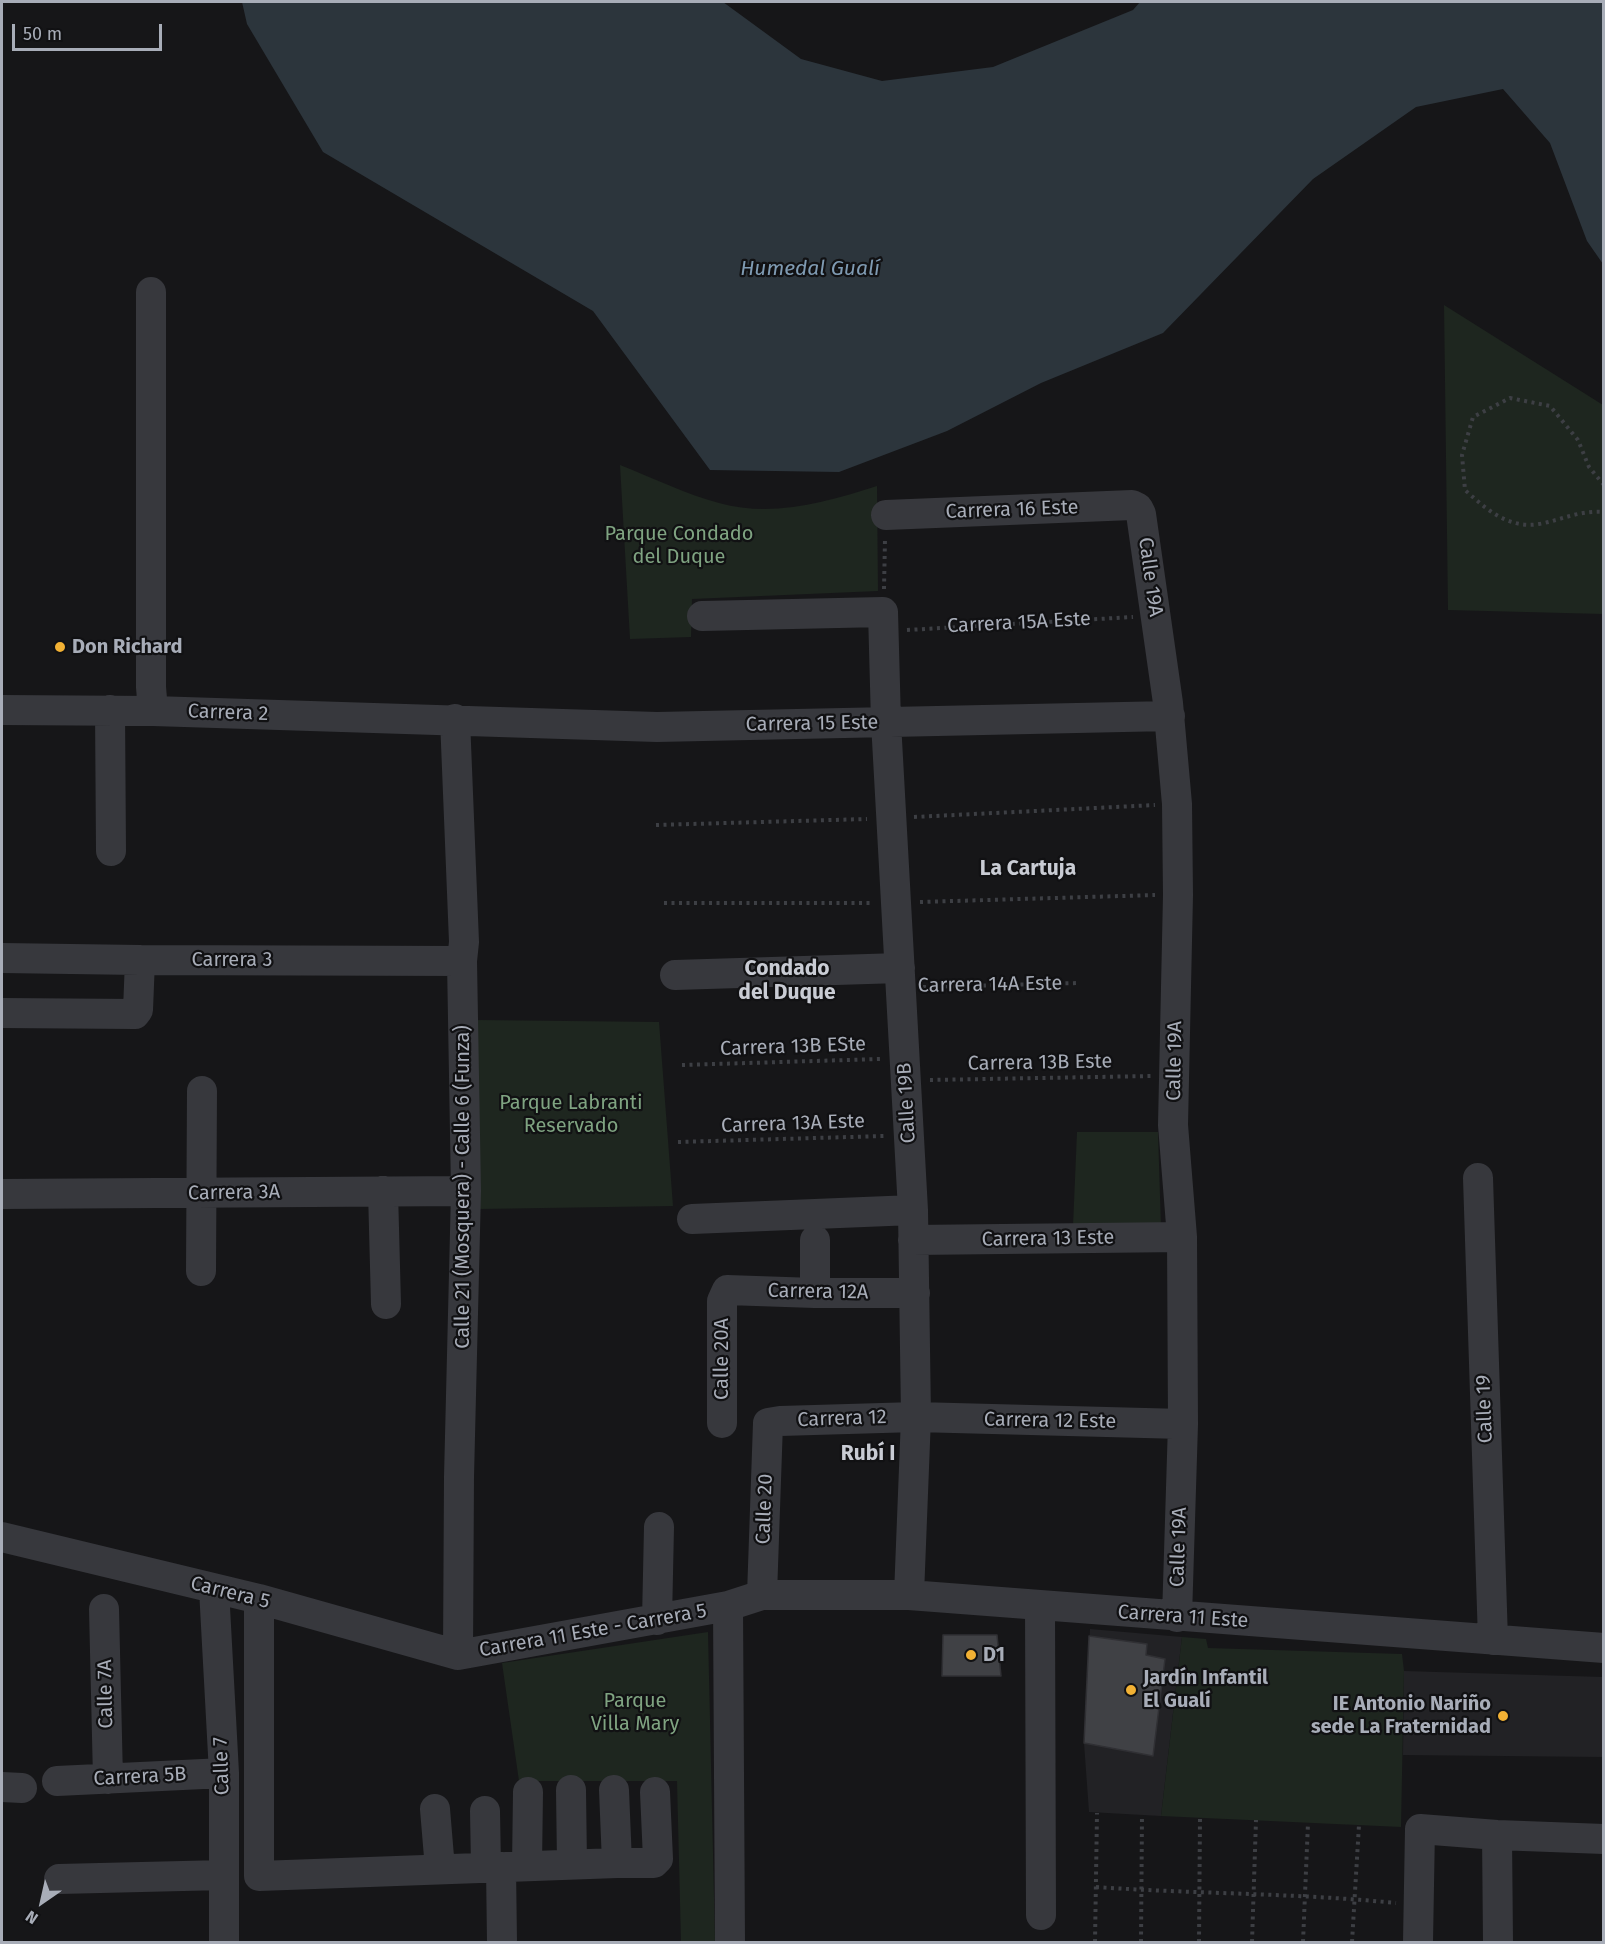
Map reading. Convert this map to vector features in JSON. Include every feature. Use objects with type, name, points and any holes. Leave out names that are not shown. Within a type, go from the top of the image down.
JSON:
[{"type":"street","points":[[151,292],[153,711]]},
{"type":"street","name":"Carrera 16 Este","points":[[886,515],[1132,505],[1138,508]]},
{"type":"street","name":"Calle 19A","points":[[1138,508],[1141,514],[1170,716],[1177,804],[1178,872],[1173,1125],[1182,1237],[1183,1424],[1177,1617]]},
{"type":"street","points":[[702,616],[883,621]]},
{"type":"street","name":"Calle 19B","points":[[883,621],[886,722],[913,1210],[916,1417],[909,1595]]},
{"type":"street","name":"Carrera 2","points":[[2,710],[110,710],[455,719]]},
{"type":"street","points":[[110,710],[111,851]]},
{"type":"street","name":"Carrera 15 Este","points":[[455,719],[657,727],[1170,716]]},
{"type":"street","name":"Calle 21 (Mosquera) - Calle 6 (Funza)","points":[[455,719],[467,948],[466,1191],[471,1262],[459,1477],[458,1655]]},
{"type":"street","name":"Carrera 3","points":[[2,958],[140,960],[467,948]]},
{"type":"street","points":[[2,1013],[135,1014],[138,1010],[140,960]]},
{"type":"street","name":"Carrera 14A Este","points":[[675,975],[900,978]]},
{"type":"street","points":[[201,1271],[202,1090]]},
{"type":"street","name":"Calle 19","points":[[1478,1178],[1493,1640]]},
{"type":"street","points":[[383,1191],[386,1304]]},
{"type":"street","name":"Carrera 3A","points":[[2,1194],[466,1191]]},
{"type":"street","points":[[692,1219],[913,1210]]},
{"type":"street","name":"Carrera 13 Este","points":[[913,1240],[1182,1237]]},
{"type":"street","points":[[815,1240],[815,1293]]},
{"type":"street","name":"Carrera 12A","points":[[723,1295],[727,1290],[915,1293]]},
{"type":"street","name":"Calle 20A","points":[[722,1423],[723,1295]]},
{"type":"street","name":"Carrera 12 Este","points":[[916,1417],[1183,1424]]},
{"type":"street","name":"Carrera 12","points":[[768,1423],[916,1417]]},
{"type":"street","name":"Calle 20","points":[[762,1595],[768,1423]]},
{"type":"street","points":[[657,1620],[659,1527]]},
{"type":"street","name":"Carrera 5","points":[[2,1537],[259,1599],[458,1655]]},
{"type":"street","name":"Calle 7","points":[[214,1589],[224,1773],[224,1942]]},
{"type":"street","points":[[730,1942],[728,1606],[762,1595]]},
{"type":"street","name":"Carrera 11 Este","points":[[762,1595],[909,1595],[1604,1648]]},
{"type":"street","points":[[259,1599],[259,1876],[654,1863],[658,1859],[654,1792]]},
{"type":"street","name":"Carrera 11 Este - Carrera 5","points":[[458,1655],[728,1606]]},
{"type":"street","points":[[1040,1606],[1041,1915]]},
{"type":"street","name":"Calle 7A","points":[[104,1609],[108,1779]]},
{"type":"street","name":"Carrera 5B","points":[[57,1781],[224,1773]]},
{"type":"street","points":[[571,1790],[572,1864]]},
{"type":"street","points":[[614,1790],[616,1863]]},
{"type":"street","points":[[502,1942],[505,1867],[528,1792]]},
{"type":"street","points":[[435,1809],[440,1869]]},
{"type":"street","points":[[485,1811],[505,1867]]},
{"type":"street","points":[[1418,1942],[1420,1829],[1497,1835],[1604,1839]]},
{"type":"street","points":[[1497,1835],[1498,1942]]},
{"type":"street","points":[[59,1879],[224,1875]]},
{"type":"path","points":[[1604,485],[1589,467],[1578,440],[1550,406],[1510,398],[1473,417],[1462,455],[1465,490],[1488,510],[1508,521],[1537,524],[1587,511],[1604,512]]},
{"type":"path","points":[[883,621],[886,515]]},
{"type":"path","name":"Carrera 15A Este","points":[[883,621],[1155,616]]},
{"type":"path","name":"Carrera 14A Este","points":[[900,978],[1079,983]]},
{"type":"path","name":"Carrera 13B ESte","points":[[682,1065],[905,1070]]},
{"type":"path","name":"Carrera 13B Este","points":[[905,1070],[1175,1075]]},
{"type":"path","name":"Carrera 13A Este","points":[[678,1142],[909,1136]]},
{"type":"path","points":[[1095,1942],[1097,1813]]},
{"type":"path","points":[[1141,1942],[1142,1815]]},
{"type":"path","points":[[1199,1942],[1200,1818]]},
{"type":"path","points":[[1252,1942],[1256,1820]]},
{"type":"path","points":[[1303,1942],[1308,1823]]},
{"type":"path","points":[[1352,1942],[1359,1825]]},
{"type":"path","points":[[1096,1887],[1199,1893],[1254,1893],[1400,1904]]},
{"type":"shaded area","name":"Jardín Infantil El Gualí","points":[[1090,1629],[1182,1637],[1161,1816],[1089,1812],[1084,1743]]},
{"type":"shaded area","name":"IE Antonio Nariño sede La Fraternidad","points":[[1404,1671],[1603,1677],[1603,1757],[1403,1755]]},
{"type":"green space","points":[[1444,305],[1603,405],[1603,614],[1448,610]]},
{"type":"green space","name":"Parque Condado del Duque","points":[[620,465],[707,500],[759,509],[799,506],[839,498],[877,486],[878,591],[692,599],[691,637],[630,639]]},
{"type":"green space","name":"Parque Labranti Reservado","points":[[477,1020],[659,1022],[673,1206],[479,1209]]},
{"type":"green space","points":[[1077,1132],[1158,1132],[1161,1228],[1073,1226]]},
{"type":"green space","name":"Parque Villa Mary","points":[[708,1632],[715,1942],[681,1942],[677,1781],[519,1781],[502,1663]]},
{"type":"green space","points":[[1182,1637],[1206,1639],[1208,1648],[1402,1654],[1404,1671],[1401,1827],[1161,1816]]},
{"type":"water","name":"Humedal Gualí","points":[[242,2],[723,2],[801,59],[882,81],[993,67],[1133,10],[1140,2],[1603,2],[1603,264],[1587,241],[1550,143],[1503,89],[1416,107],[1313,179],[1163,333],[1041,383],[947,431],[839,472],[710,470],[593,311],[323,152],[247,24]]},
{"type":"building","name":"D1","points":[[943,1635],[997,1635],[1001,1676],[942,1676]]},
{"type":"building","points":[[1089,1636],[1147,1644],[1146,1655],[1165,1659],[1153,1756],[1084,1743]]},
{"type":"place","name":"Don Richard","points":[[60,647]]},
{"type":"place","name":"D1","points":[[971,1655]]},
{"type":"place","name":"Jardín Infantil El Gualí","points":[[1131,1690]]},
{"type":"place","name":"IE Antonio Nariño sede La Fraternidad","points":[[1503,1716]]},
{"type":"district","name":"La Cartuja","points":[[1028,869]]},
{"type":"district","name":"Condado del Duque","points":[[787,981]]},
{"type":"district","name":"Rubí I","points":[[868,1454]]}]
